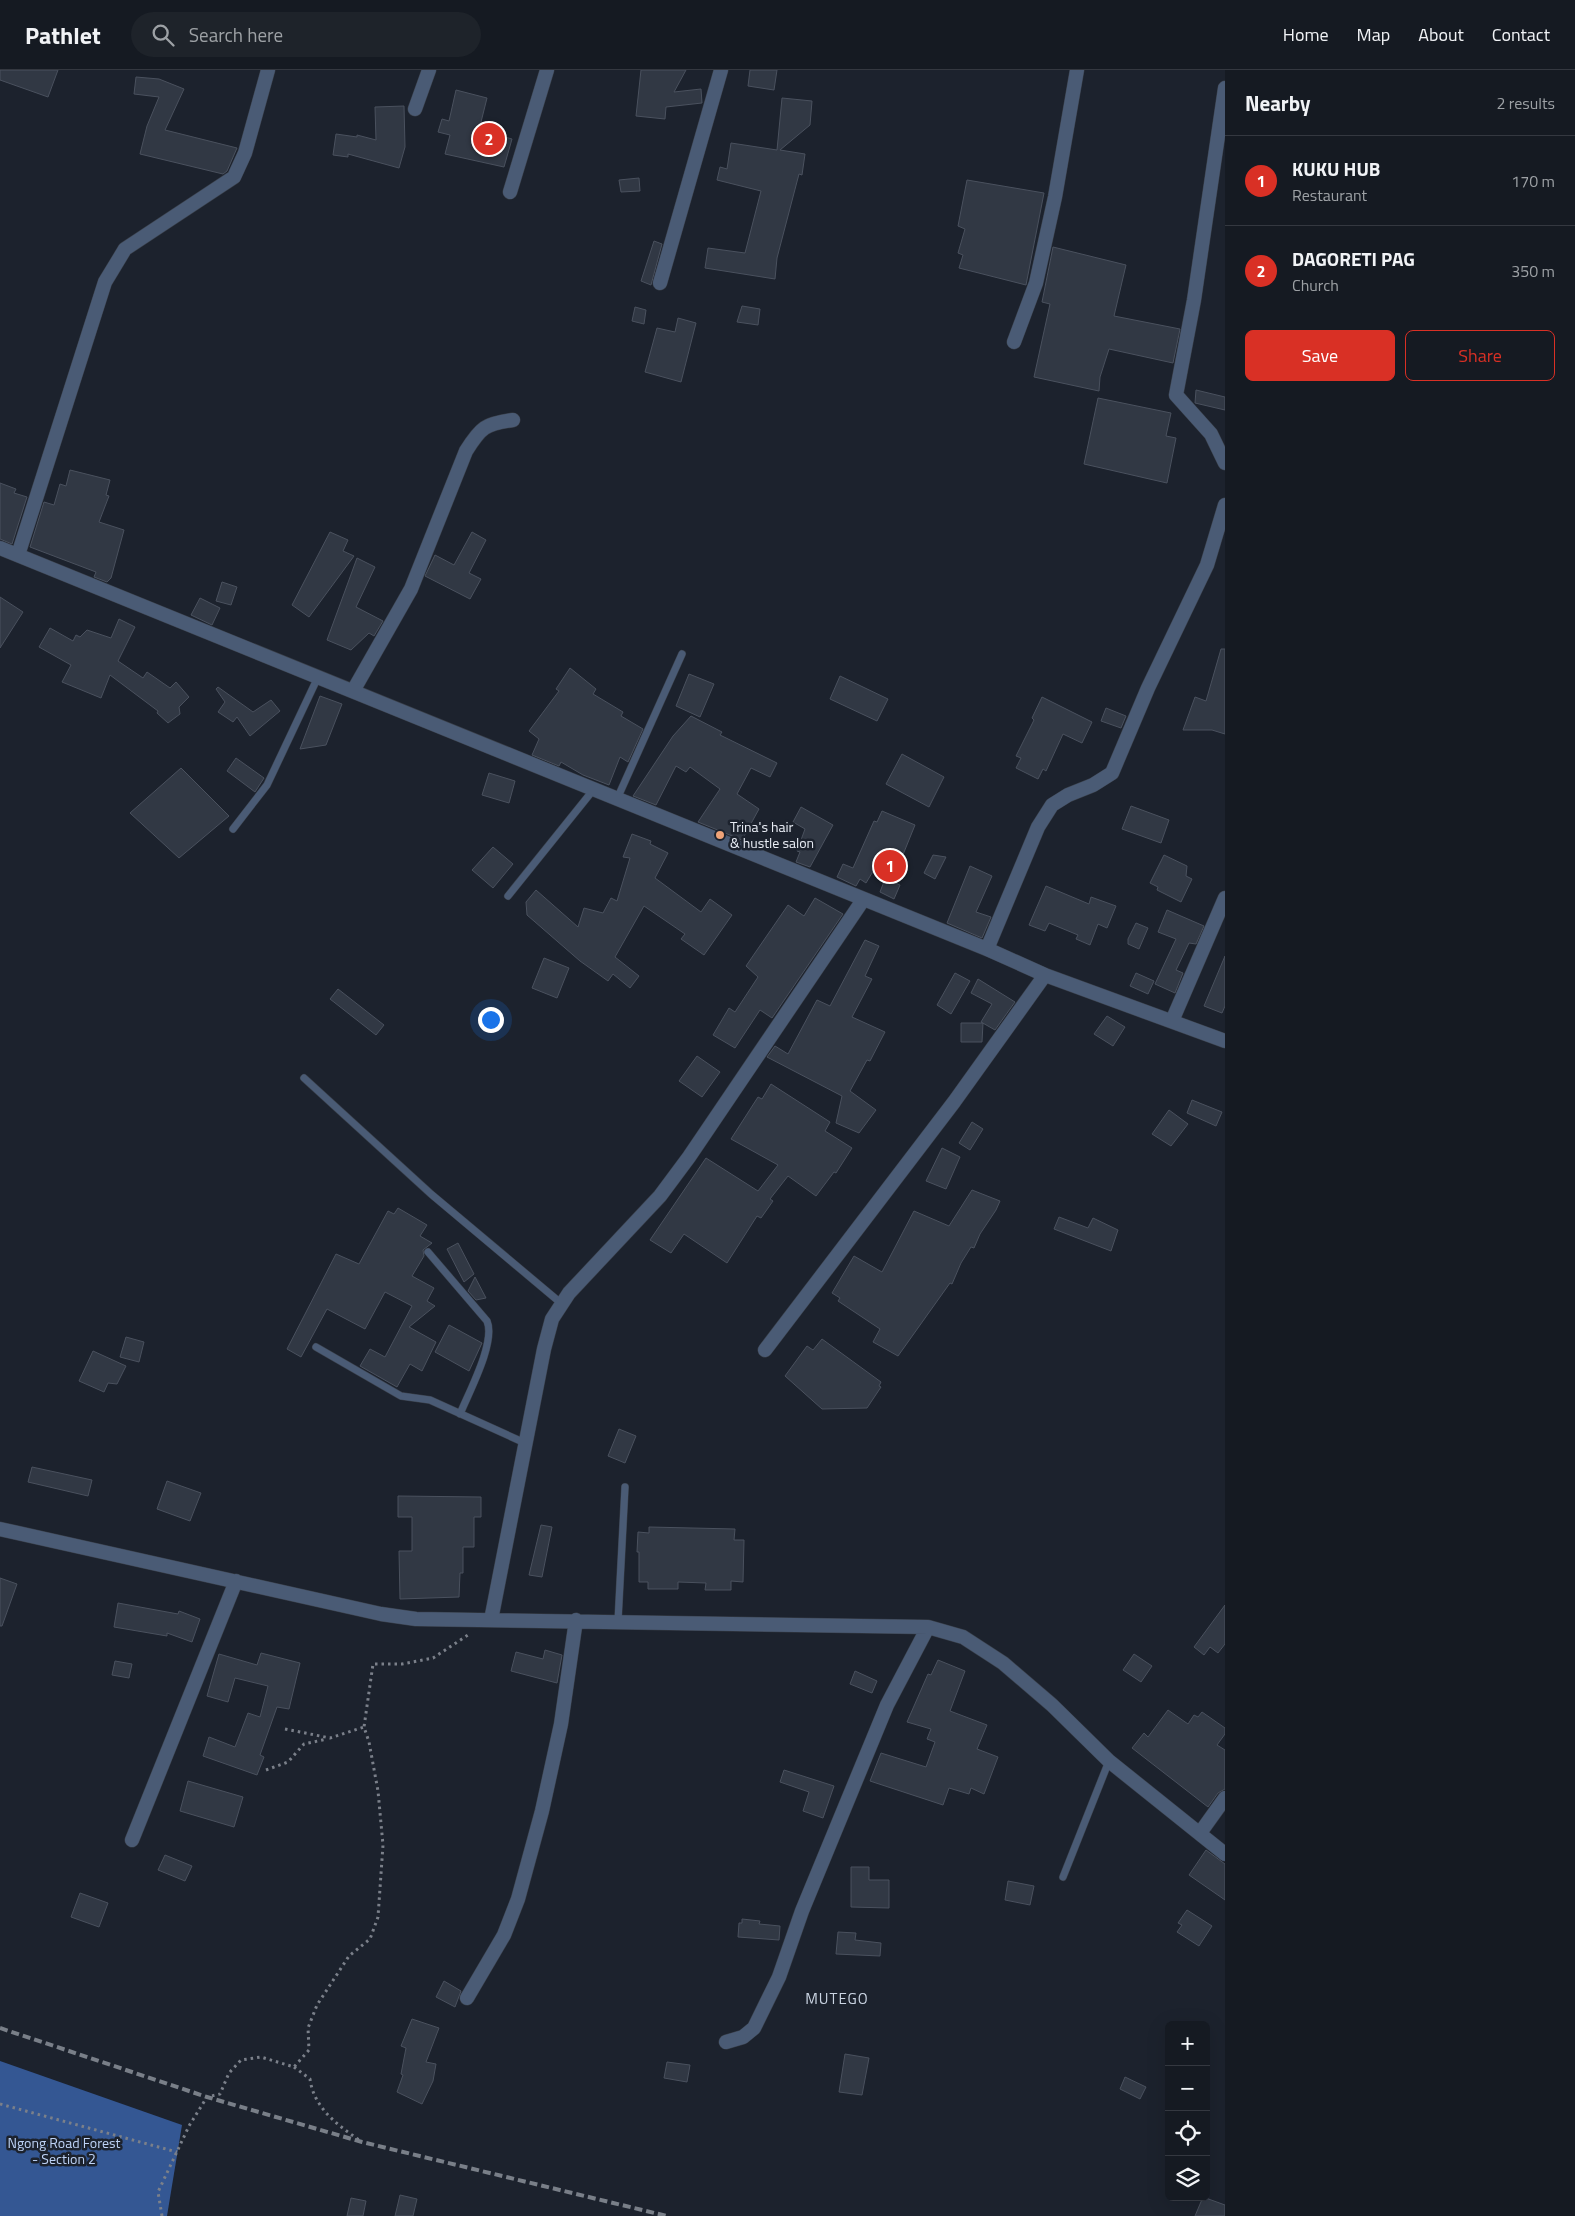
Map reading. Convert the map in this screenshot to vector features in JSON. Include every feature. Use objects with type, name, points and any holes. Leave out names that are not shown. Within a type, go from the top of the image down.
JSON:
[{"type":"street","points":[[18,555],[104,282],[125,249],[234,177],[244,153],[268,70]]},
{"type":"street","points":[[415,109],[429,70]]},
{"type":"street","points":[[510,192],[547,70]]},
{"type":"street","points":[[660,283],[721,70]]},
{"type":"street","points":[[1014,342],[1036,283],[1055,197],[1077,70]]},
{"type":"street","points":[[1225,88],[1194,300],[1176,395],[1211,434],[1225,463]]},
{"type":"street","points":[[353,691],[411,589],[466,450],[478,431],[491,423],[513,420]]},
{"type":"street","points":[[987,949],[1038,827],[1052,806],[1068,795],[1112,773],[1148,688],[1207,565],[1225,505]]},
{"type":"street","points":[[0,548],[987,949],[1045,975],[1225,1041]]},
{"type":"street","points":[[1172,1021],[1225,898]]},
{"type":"street","points":[[491,1620],[544,1349],[552,1319],[569,1292],[660,1196],[863,900]]},
{"type":"street","points":[[765,1350],[954,1102],[1045,975]]},
{"type":"street","points":[[0,1530],[381,1614],[416,1619],[928,1626],[963,1637],[1003,1663],[1052,1705],[1109,1761],[1225,1854]]},
{"type":"street","points":[[132,1840],[236,1581]]},
{"type":"street","points":[[467,1998],[504,1935],[518,1899],[542,1811],[561,1724],[576,1620]]},
{"type":"street","points":[[726,2042],[743,2037],[754,2028],[779,1977],[802,1911],[887,1706],[928,1626]]},
{"type":"street","points":[[1200,1833],[1225,1798]]},
{"type":"lane","points":[[618,799],[682,654]]},
{"type":"lane","points":[[233,829],[267,785],[318,677]]},
{"type":"lane","points":[[508,896],[594,789]]},
{"type":"lane","points":[[304,1078],[431,1194],[562,1304]]},
{"type":"lane","points":[[428,1252],[490,1327],[489,1341],[460,1414]]},
{"type":"lane","points":[[316,1348],[401,1396],[430,1400],[526,1443]]},
{"type":"lane","points":[[618,1621],[625,1487]]},
{"type":"lane","points":[[1062,1878],[1109,1761]]},
{"type":"path","points":[[294,2066],[309,2050],[308,2028],[317,2006],[349,1956],[370,1939],[378,1916],[383,1845],[378,1791],[369,1742],[364,1727],[372,1664],[402,1664],[433,1658],[491,1620]]},
{"type":"path","points":[[266,1770],[288,1762],[304,1744],[364,1727]]},
{"type":"path","points":[[285,1729],[330,1738]]},
{"type":"path","points":[[162,2216],[158,2192],[178,2152],[207,2097],[220,2094],[229,2074],[241,2060],[261,2057],[294,2066],[310,2079],[312,2094],[326,2112],[339,2125],[362,2142]]},
{"type":"path","points":[[0,2104],[178,2152]]},
{"type":"green space","name":"Ngong Road Forest - Section 2","points":[[0,2061],[182,2125],[167,2216],[0,2216]]},
{"type":"building","points":[[0,70],[58,70],[48,97],[0,80]]},
{"type":"building","points":[[641,70],[686,70],[674,92],[701,89],[702,103],[666,107],[665,119],[636,116]]},
{"type":"building","points":[[750,70],[777,70],[774,90],[748,86]]},
{"type":"building","points":[[136,77],[159,79],[184,89],[165,130],[237,148],[227,171],[223,174],[140,154],[147,126],[159,97],[134,94]]},
{"type":"building","points":[[456,90],[487,98],[479,130],[512,139],[504,167],[445,154],[450,135],[438,132],[442,119],[449,121]]},
{"type":"building","points":[[782,98],[812,101],[810,125],[780,150],[805,154],[802,175],[799,174],[777,258],[775,279],[705,268],[708,248],[745,253],[761,191],[717,180],[720,167],[727,169],[731,143],[777,150]]},
{"type":"building","points":[[404,106],[405,147],[399,168],[348,154],[348,157],[333,155],[336,134],[357,137],[357,135],[376,140],[375,107]]},
{"type":"building","points":[[639,178],[640,191],[621,192],[619,180]]},
{"type":"building","points":[[967,180],[1044,193],[1026,285],[959,268],[963,255],[958,253],[965,229],[958,226]]},
{"type":"building","points":[[654,241],[662,244],[651,285],[641,281]]},
{"type":"building","points":[[1053,247],[1126,265],[1114,316],[1180,329],[1173,363],[1109,349],[1100,377],[1099,391],[1034,377],[1050,304],[1042,302]]},
{"type":"building","points":[[742,306],[760,309],[758,325],[737,322]]},
{"type":"building","points":[[635,307],[646,310],[644,324],[632,321]]},
{"type":"building","points":[[678,318],[696,323],[681,382],[645,372],[657,328],[675,332]]},
{"type":"building","points":[[1196,390],[1225,397],[1225,410],[1195,403]]},
{"type":"building","points":[[1098,398],[1171,413],[1166,436],[1176,438],[1167,483],[1084,464]]},
{"type":"building","points":[[70,470],[110,480],[106,495],[109,496],[99,522],[124,530],[111,578],[107,582],[94,577],[96,572],[30,547],[44,502],[54,505],[60,484],[66,486]]},
{"type":"building","points":[[0,483],[16,489],[14,493],[27,497],[12,544],[0,539]]},
{"type":"building","points":[[330,532],[348,540],[343,551],[354,556],[309,617],[292,605]]},
{"type":"building","points":[[472,532],[486,540],[469,573],[481,579],[470,599],[425,576],[435,555],[454,565]]},
{"type":"building","points":[[357,558],[375,567],[356,607],[383,621],[374,636],[369,633],[351,650],[327,640]]},
{"type":"building","points":[[222,582],[237,587],[231,605],[216,601]]},
{"type":"building","points":[[0,597],[23,612],[0,648]]},
{"type":"building","points":[[200,598],[220,608],[212,625],[191,615]]},
{"type":"building","points":[[119,619],[135,627],[118,661],[143,678],[147,672],[170,688],[176,682],[189,697],[179,707],[180,714],[168,723],[157,713],[158,711],[110,675],[101,698],[62,682],[71,665],[39,647],[50,628],[73,641],[76,635],[80,637],[87,630],[111,638]]},
{"type":"building","points":[[1221,649],[1225,649],[1225,734],[1212,730],[1183,730],[1195,697],[1206,701]]},
{"type":"building","points":[[570,668],[596,689],[593,694],[623,712],[621,716],[643,729],[628,762],[620,757],[609,785],[583,775],[561,762],[559,766],[532,755],[539,739],[529,731],[559,691],[556,689]]},
{"type":"building","points":[[689,674],[714,684],[700,717],[676,706]]},
{"type":"building","points":[[840,676],[888,699],[877,721],[830,699]]},
{"type":"building","points":[[218,687],[253,712],[271,700],[280,711],[250,736],[237,717],[233,722],[218,712],[225,702],[216,689]]},
{"type":"building","points":[[320,696],[342,704],[326,745],[300,749]]},
{"type":"building","points":[[1042,697],[1092,722],[1082,743],[1063,734],[1046,771],[1043,769],[1038,779],[1016,768],[1021,758],[1016,756],[1034,720],[1032,718]]},
{"type":"building","points":[[1106,708],[1126,716],[1121,728],[1101,721]]},
{"type":"building","points":[[691,716],[722,732],[720,735],[777,763],[770,777],[751,768],[737,794],[759,809],[742,840],[698,822],[720,789],[690,767],[686,772],[676,766],[656,805],[633,796],[673,736]]},
{"type":"building","points":[[902,754],[944,777],[929,807],[886,784]]},
{"type":"building","points":[[236,758],[264,778],[255,792],[227,771]]},
{"type":"building","points":[[181,768],[229,816],[179,858],[130,813]]},
{"type":"building","points":[[489,773],[515,781],[509,803],[482,795]]},
{"type":"building","points":[[1131,806],[1169,820],[1161,843],[1122,829]]},
{"type":"building","points":[[801,807],[833,825],[810,867],[796,862],[800,852],[797,851],[805,829],[793,822]]},
{"type":"building","points":[[882,811],[915,825],[896,872],[878,863],[866,883],[860,879],[856,886],[837,877],[843,864],[853,868],[874,821],[877,822]]},
{"type":"building","points":[[632,834],[651,841],[650,844],[668,853],[655,878],[701,912],[710,899],[732,915],[704,955],[681,939],[685,934],[644,906],[615,957],[639,976],[630,988],[613,974],[608,981],[580,961],[527,915],[526,902],[536,890],[578,927],[584,908],[603,913],[611,898],[617,901],[630,858],[623,857]]},
{"type":"building","points":[[493,847],[513,864],[493,888],[472,870]]},
{"type":"building","points":[[933,855],[946,857],[935,879],[924,873]]},
{"type":"building","points":[[1164,855],[1187,866],[1186,876],[1192,879],[1181,902],[1157,890],[1158,887],[1150,883]]},
{"type":"building","points":[[970,866],[992,876],[976,912],[991,917],[982,938],[947,923]]},
{"type":"building","points":[[885,879],[900,885],[894,899],[880,892]]},
{"type":"building","points":[[1046,886],[1089,904],[1091,897],[1116,906],[1107,928],[1098,924],[1090,945],[1076,939],[1078,935],[1049,923],[1045,931],[1029,925]]},
{"type":"building","points":[[815,898],[843,914],[772,1018],[760,1010],[735,1048],[713,1035],[729,1008],[735,1012],[758,977],[746,966],[788,905],[804,916]]},
{"type":"building","points":[[1167,910],[1204,926],[1196,944],[1189,943],[1176,970],[1183,973],[1175,993],[1155,984],[1176,939],[1158,932]]},
{"type":"building","points":[[1136,923],[1148,928],[1139,949],[1128,944],[1128,939]]},
{"type":"building","points":[[865,940],[879,946],[865,976],[872,979],[852,1017],[885,1032],[870,1061],[867,1060],[850,1091],[876,1110],[859,1133],[836,1123],[842,1096],[767,1057],[775,1046],[788,1054],[817,1000],[830,1006]]},
{"type":"building","points":[[1225,956],[1225,1006],[1222,1013],[1204,1006]]},
{"type":"building","points":[[544,958],[569,968],[557,998],[532,988]]},
{"type":"building","points":[[955,973],[970,981],[951,1014],[937,1005]]},
{"type":"building","points":[[1136,973],[1154,981],[1148,994],[1130,986]]},
{"type":"building","points":[[978,979],[1015,1002],[995,1030],[981,1022],[992,1004],[971,993]]},
{"type":"building","points":[[338,989],[384,1025],[376,1035],[330,999]]},
{"type":"building","points":[[1107,1016],[1125,1027],[1113,1046],[1094,1034]]},
{"type":"building","points":[[961,1023],[983,1023],[982,1042],[961,1042]]},
{"type":"building","points":[[697,1056],[720,1072],[702,1097],[679,1081]]},
{"type":"building","points":[[771,1084],[830,1122],[825,1131],[852,1148],[836,1173],[834,1172],[816,1196],[788,1176],[770,1199],[773,1201],[761,1218],[757,1216],[727,1263],[684,1234],[671,1253],[650,1240],[706,1158],[758,1191],[778,1165],[731,1139],[758,1097],[762,1099]]},
{"type":"building","points":[[1192,1100],[1222,1112],[1216,1126],[1187,1113]]},
{"type":"building","points":[[1169,1110],[1188,1124],[1171,1146],[1152,1134]]},
{"type":"building","points":[[972,1122],[983,1129],[970,1150],[959,1143]]},
{"type":"building","points":[[942,1148],[960,1157],[946,1189],[926,1181]]},
{"type":"building","points":[[972,1190],[1000,1201],[980,1234],[974,1248],[971,1247],[961,1263],[952,1284],[950,1283],[898,1356],[873,1342],[880,1329],[838,1301],[840,1298],[832,1293],[854,1256],[882,1272],[914,1211],[949,1226]]},
{"type":"building","points":[[398,1208],[427,1225],[420,1236],[432,1243],[423,1250],[424,1256],[412,1276],[434,1288],[427,1301],[435,1306],[409,1327],[436,1342],[422,1371],[410,1364],[397,1387],[360,1366],[370,1349],[385,1357],[412,1306],[385,1292],[365,1329],[327,1309],[301,1357],[287,1349],[336,1254],[359,1264],[388,1211],[394,1214]]},
{"type":"building","points":[[1059,1217],[1088,1228],[1093,1218],[1118,1230],[1111,1251],[1054,1229]]},
{"type":"building","points":[[458,1243],[474,1274],[464,1282],[447,1249]]},
{"type":"building","points":[[475,1277],[486,1298],[476,1300],[468,1291]]},
{"type":"building","points":[[449,1325],[482,1343],[469,1371],[435,1352]]},
{"type":"building","points":[[126,1337],[144,1342],[139,1362],[120,1357]]},
{"type":"building","points":[[822,1339],[881,1382],[879,1386],[881,1387],[867,1408],[822,1409],[785,1376],[807,1346],[813,1350]]},
{"type":"building","points":[[93,1351],[126,1366],[117,1384],[108,1383],[104,1392],[79,1381]]},
{"type":"building","points":[[619,1429],[636,1436],[625,1463],[608,1456]]},
{"type":"building","points":[[32,1467],[92,1480],[88,1496],[28,1482]]},
{"type":"building","points":[[167,1481],[201,1493],[190,1521],[157,1509]]},
{"type":"building","points":[[398,1496],[481,1497],[481,1517],[474,1517],[474,1547],[463,1547],[463,1573],[460,1573],[459,1597],[400,1599],[399,1551],[412,1551],[412,1517],[398,1517]]},
{"type":"building","points":[[541,1525],[552,1527],[542,1577],[529,1575]]},
{"type":"building","points":[[649,1527],[735,1529],[734,1540],[744,1540],[743,1582],[731,1581],[731,1590],[705,1590],[706,1583],[678,1582],[678,1589],[648,1589],[648,1582],[639,1582],[639,1552],[637,1552],[638,1532],[649,1533]]},
{"type":"building","points":[[0,1578],[17,1584],[2,1626],[0,1626]]},
{"type":"building","points":[[118,1603],[178,1614],[179,1611],[200,1619],[192,1642],[167,1633],[167,1636],[114,1627]]},
{"type":"building","points":[[1225,1605],[1225,1644],[1218,1653],[1210,1647],[1204,1655],[1194,1647]]},
{"type":"building","points":[[545,1650],[562,1655],[557,1683],[511,1671],[516,1652],[543,1659]]},
{"type":"building","points":[[261,1653],[300,1663],[289,1709],[277,1707],[260,1755],[264,1757],[257,1775],[203,1756],[209,1737],[235,1747],[248,1713],[260,1717],[268,1686],[235,1678],[228,1702],[207,1696],[219,1654],[257,1665]]},
{"type":"building","points":[[1134,1654],[1152,1666],[1141,1682],[1123,1670]]},
{"type":"building","points":[[938,1660],[965,1671],[950,1711],[987,1725],[977,1749],[998,1757],[984,1794],[971,1788],[969,1794],[949,1788],[943,1805],[870,1781],[881,1753],[926,1767],[935,1742],[927,1739],[931,1729],[907,1722],[928,1674],[931,1675]]},
{"type":"building","points":[[115,1661],[132,1664],[129,1678],[112,1675]]},
{"type":"building","points":[[855,1671],[877,1681],[872,1693],[850,1684]]},
{"type":"building","points":[[1168,1710],[1188,1724],[1194,1715],[1198,1717],[1202,1712],[1225,1728],[1225,1734],[1217,1745],[1225,1750],[1225,1789],[1218,1793],[1208,1807],[1132,1748],[1144,1733],[1148,1737]]},
{"type":"building","points":[[784,1770],[834,1786],[823,1818],[803,1811],[809,1792],[780,1782]]},
{"type":"building","points":[[188,1781],[243,1797],[234,1827],[180,1811]]},
{"type":"building","points":[[1206,1850],[1225,1864],[1225,1900],[1189,1875]]},
{"type":"building","points":[[165,1855],[192,1866],[185,1881],[158,1870]]},
{"type":"building","points":[[851,1867],[869,1867],[869,1880],[889,1880],[889,1908],[851,1907]]},
{"type":"building","points":[[1008,1881],[1034,1886],[1030,1905],[1005,1900]]},
{"type":"building","points":[[80,1893],[108,1903],[99,1927],[71,1917]]},
{"type":"building","points":[[1187,1910],[1212,1926],[1199,1946],[1177,1932],[1182,1925],[1178,1923]]},
{"type":"building","points":[[742,1919],[760,1921],[759,1924],[780,1926],[779,1940],[738,1937],[739,1923],[742,1923]]},
{"type":"building","points":[[838,1932],[856,1933],[855,1940],[881,1943],[880,1956],[836,1954]]},
{"type":"building","points":[[444,1981],[461,1991],[455,2007],[436,1997]]},
{"type":"building","points":[[412,2019],[439,2028],[426,2062],[436,2064],[433,2081],[422,2104],[397,2092],[403,2075],[401,2074],[406,2048],[401,2046]]},
{"type":"building","points":[[845,2054],[869,2058],[862,2095],[839,2092]]},
{"type":"building","points":[[667,2062],[690,2065],[687,2082],[664,2078]]},
{"type":"building","points":[[1125,2077],[1146,2087],[1140,2099],[1120,2089]]},
{"type":"building","points":[[400,2195],[417,2199],[413,2216],[395,2216]]},
{"type":"building","points":[[351,2198],[366,2201],[363,2216],[347,2216]]},
{"type":"building","points":[[1210,2200],[1225,2205],[1225,2216],[1195,2216],[1201,2201]]},
{"type":"railway","points":[[0,2028],[207,2097],[362,2142],[667,2216]]},
{"type":"place","name":"DAGORETI PAG","points":[[489,139]]},
{"type":"place","name":"Trina's hair & hustle salon","points":[[720,835]]},
{"type":"place","name":"KUKU HUB","points":[[890,866]]},
{"type":"district","name":"MUTEGO","points":[[837,1999]]}]
